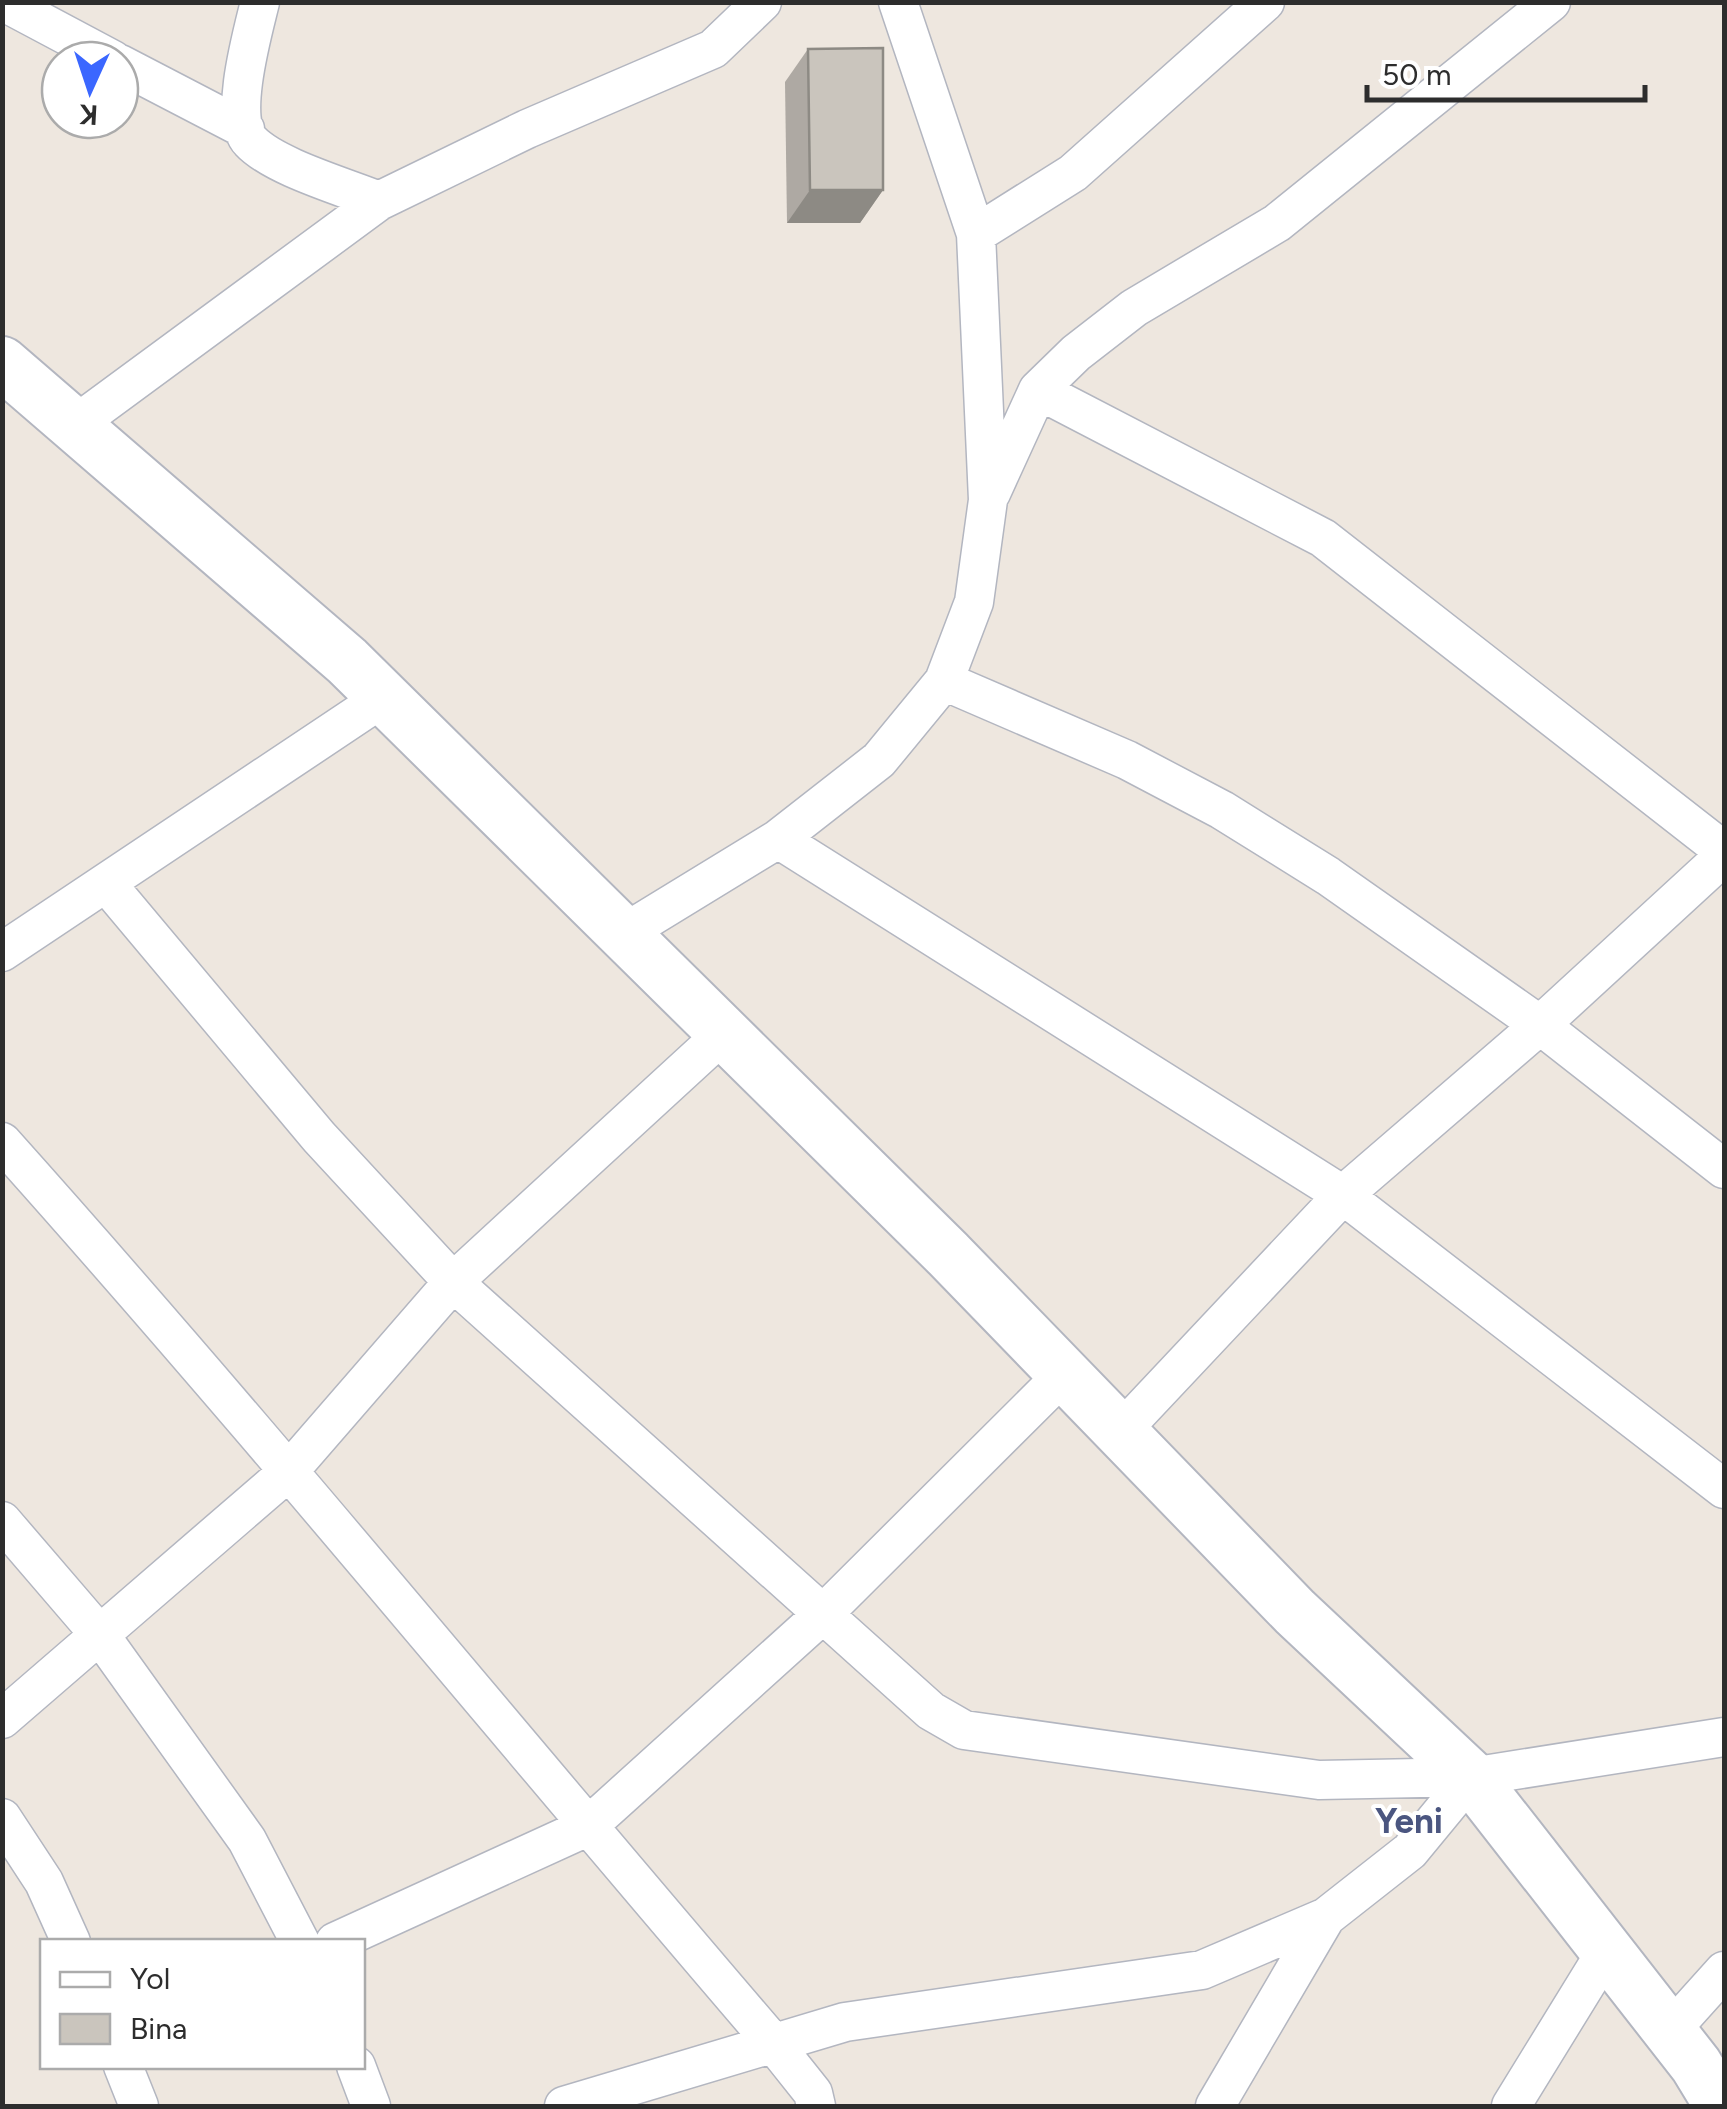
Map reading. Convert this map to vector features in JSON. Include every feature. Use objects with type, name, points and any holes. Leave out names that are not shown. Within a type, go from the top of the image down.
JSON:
[{"type":"street","points":[[4,2],[75,40]]},
{"type":"street","points":[[260,2],[246,56],[248,140],[302,172],[378,201]]},
{"type":"street","points":[[76,424],[378,201],[712,49],[762,2]]},
{"type":"street","points":[[621,935],[778,839],[880,760],[944,681],[974,602],[988,500],[976,234],[898,2]]},
{"type":"street","points":[[976,234],[1073,173],[1265,2]]},
{"type":"street","points":[[988,500],[1038,390],[1134,308],[1276,223],[1552,2]]},
{"type":"street","points":[[140,75],[245,130]]},
{"type":"street","points":[[2,363],[384,697],[1064,1374],[1295,1612],[1472,1776],[1670,2030],[1721,2106]]},
{"type":"street","points":[[1038,390],[1323,538],[1724,853],[1540,1025],[1343,1194],[1120,1432]]},
{"type":"street","points":[[944,681],[1126,760],[1222,810],[1328,876],[1540,1025],[1724,1169]]},
{"type":"street","points":[[2,952],[384,697]]},
{"type":"street","points":[[778,839],[1343,1194],[1724,1489]]},
{"type":"street","points":[[106,883],[318,1137],[453,1282],[932,1711],[964,1730],[1319,1780],[1472,1776],[1724,1737]]},
{"type":"street","points":[[2,1719],[288,1471],[453,1282],[722,1035]]},
{"type":"street","points":[[2,1142],[196,1359],[774,2044],[813,2093],[816,2106]]},
{"type":"street","points":[[343,1939],[587,1827],[824,1613],[1064,1374]]},
{"type":"street","points":[[2,1521],[100,1635],[247,1840],[298,1939]]},
{"type":"street","points":[[564,2106],[845,2022],[1202,1970],[1326,1917],[1410,1850],[1472,1776]]},
{"type":"street","points":[[2,1818],[44,1882],[70,1939]]},
{"type":"street","points":[[1216,2106],[1326,1917]]},
{"type":"street","points":[[1511,2106],[1607,1950]]},
{"type":"street","points":[[1670,2030],[1724,1971]]},
{"type":"street","points":[[124,2069],[139,2106]]},
{"type":"street","points":[[357,2069],[371,2106]]},
{"type":"building","points":[[883,48],[883,190],[810,190],[808,49]]},
{"type":"district","name":"Yeni","points":[[1409,1821]]}]
